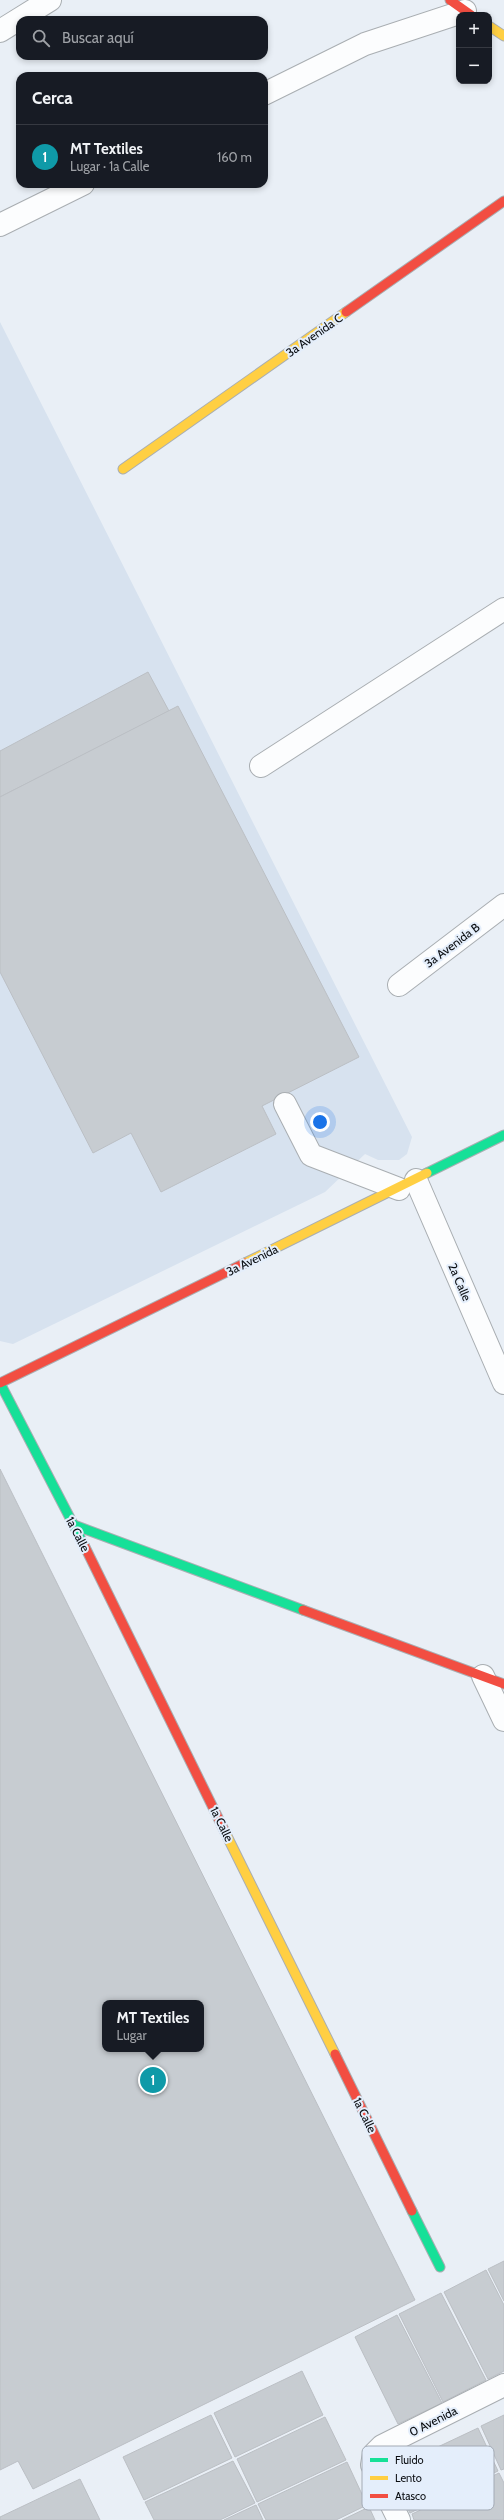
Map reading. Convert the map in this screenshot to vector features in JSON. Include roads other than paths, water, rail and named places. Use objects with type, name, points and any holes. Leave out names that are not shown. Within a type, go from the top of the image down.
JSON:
[{"type":"street","points":[[24,16],[50,0]]},
{"type":"street","points":[[268,92],[365,44],[462,9]]},
{"type":"street","points":[[0,31],[16,21]]},
{"type":"street","points":[[492,28],[504,36]]},
{"type":"street","points":[[0,225],[75,188]]},
{"type":"street","name":"3a Avenida C","points":[[123,469],[504,200]]},
{"type":"street","points":[[261,766],[504,609]]},
{"type":"street","name":"3a Avenida B","points":[[399,985],[504,905]]},
{"type":"street","points":[[285,1104],[311,1155],[407,1184]]},
{"type":"street","name":"3a Avenida","points":[[0,1383],[504,1135]]},
{"type":"street","name":"2a Calle","points":[[407,1184],[504,1384]]},
{"type":"street","name":"1a Calle","points":[[0,1383],[74,1525],[440,2267]]},
{"type":"street","points":[[74,1525],[504,1684]]},
{"type":"street","points":[[483,1676],[504,1720]]},
{"type":"street","name":"0 Avenida","points":[[382,2446],[504,2385]]},
{"type":"street","name":"0 Avenida","points":[[394,2510],[399,2520]]},
{"type":"place","name":"MT Textiles","points":[[153,2080]]}]
